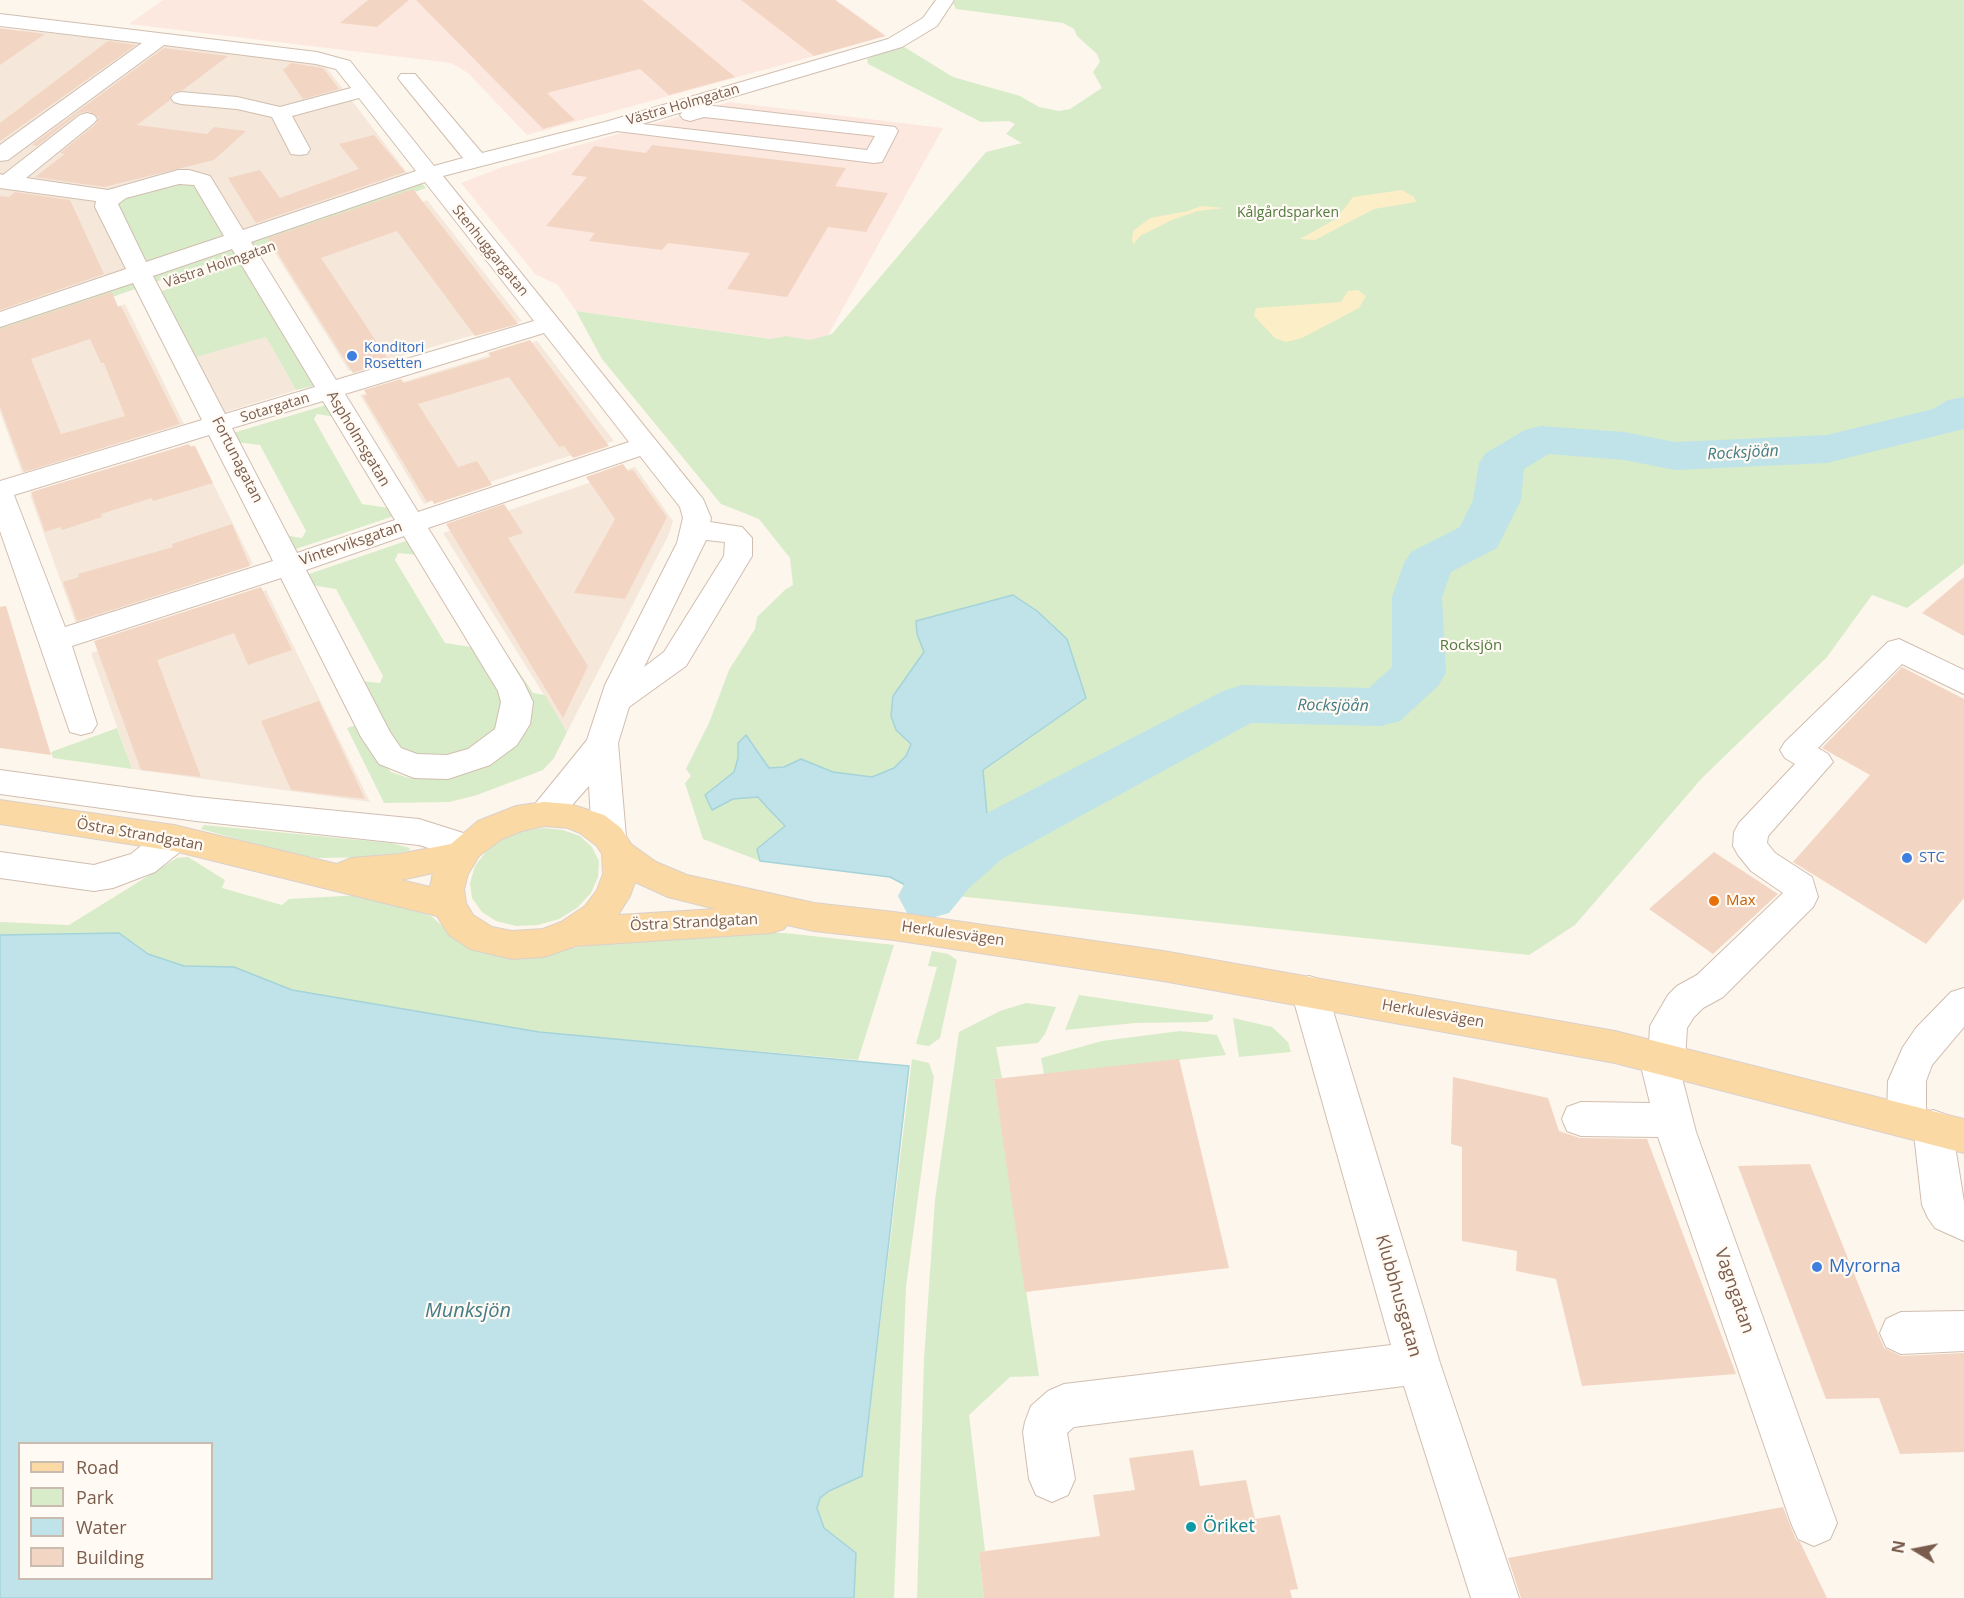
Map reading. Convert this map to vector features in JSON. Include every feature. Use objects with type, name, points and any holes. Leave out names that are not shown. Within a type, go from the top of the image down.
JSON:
[{"type":"main road","name":"Östra Strandgatan","points":[[0,812],[174,838],[314,873],[375,885],[449,905]]},
{"type":"main road","points":[[544,814],[581,820],[592,824],[614,845],[620,874],[613,896],[597,916],[574,932],[544,943],[512,945],[483,939],[462,925],[449,905],[447,889],[451,872],[464,851],[490,830],[507,822],[544,814]]},
{"type":"main road","name":"Östra Strandgatan","points":[[614,845],[644,871],[680,886],[814,917],[894,926]]},
{"type":"main road","name":"Östra Strandgatan","points":[[314,873],[399,867],[464,851]]},
{"type":"main road","name":"Östra Strandgatan","points":[[574,932],[670,924],[814,917]]},
{"type":"main road","name":"Herkulesvägen","points":[[894,926],[1309,991],[1615,1047],[1934,1128]]},
{"type":"street","points":[[914,33],[903,29],[925,0]]},
{"type":"street","name":"Västra Holmgatan","points":[[0,320],[144,280],[478,162],[612,126],[895,43],[930,22],[945,0]]},
{"type":"street","points":[[4,23],[33,8]]},
{"type":"street","name":"Stenhuggargatan","points":[[4,23],[160,39],[337,62],[343,65],[439,177],[549,324],[693,505],[697,518],[695,530]]},
{"type":"street","points":[[0,155],[160,39]]},
{"type":"street","points":[[408,78],[478,162]]},
{"type":"street","points":[[181,98],[237,103],[280,113],[364,91]]},
{"type":"street","points":[[612,126],[641,130],[874,157],[888,131],[703,111],[641,130]]},
{"type":"street","points":[[280,113],[299,149]]},
{"type":"street","points":[[4,182],[87,119]]},
{"type":"street","name":"Aspholmsgatan","points":[[112,197],[178,177],[196,178],[202,182],[242,246],[517,702],[514,724],[506,737],[486,753],[463,763]]},
{"type":"street","points":[[4,182],[112,197]]},
{"type":"street","name":"Fortunagatan","points":[[112,197],[106,207],[219,424],[383,749],[400,763],[414,766],[430,768],[463,763]]},
{"type":"street","name":"Västra Holmgatan","points":[[0,341],[144,280]]},
{"type":"street","name":"Sotargatan","points":[[0,491],[549,324]]},
{"type":"street","name":"Vinterviksgatan","points":[[55,641],[646,446]]},
{"type":"street","points":[[0,491],[55,641],[81,724]]},
{"type":"street","points":[[544,814],[576,779],[602,743],[615,701],[620,685],[695,530],[732,533],[738,538],[740,546],[738,556],[675,658],[644,683],[615,701]]},
{"type":"street","points":[[1662,1059],[1670,1026],[1681,1006],[1690,997],[1710,986],[1801,897],[1800,887],[1763,862],[1750,846],[1751,832],[1817,762],[1796,750],[1899,649],[1964,683]]},
{"type":"street","points":[[602,743],[614,845]]},
{"type":"street","points":[[0,782],[196,809],[419,832],[464,851]]},
{"type":"street","points":[[0,865],[93,878],[112,875],[143,863],[174,838]]},
{"type":"street","name":"Klubbhusgatan","points":[[1309,991],[1418,1363],[1495,1598]]},
{"type":"street","points":[[1959,1016],[1929,1039],[1916,1058],[1907,1081],[1934,1128],[1942,1205],[1948,1215],[1964,1222]]},
{"type":"street","name":"Vagngatan","points":[[1662,1059],[1673,1120],[1814,1523]]},
{"type":"street","points":[[1581,1119],[1673,1120]]},
{"type":"street","points":[[1901,1333],[1964,1331]]},
{"type":"street","points":[[1052,1479],[1045,1432],[1047,1422],[1064,1406],[1418,1363]]},
{"type":"shaded area","points":[[163,0],[836,0],[887,36],[527,135],[468,73],[451,63],[129,24]]},
{"type":"shaded area","points":[[22,30],[323,63],[408,174],[0,314],[0,45]]},
{"type":"shaded area","points":[[729,102],[943,128],[822,346],[576,311],[558,285],[535,274],[461,183],[503,167]]},
{"type":"shaded area","points":[[427,200],[522,321],[349,371],[275,253]]},
{"type":"shaded area","points":[[125,304],[184,424],[22,473],[0,412],[0,347]]},
{"type":"shaded area","points":[[266,337],[296,390],[222,413],[193,358]]},
{"type":"shaded area","points":[[537,341],[614,441],[424,504],[360,395]]},
{"type":"shaded area","points":[[194,445],[253,564],[76,624],[30,495]]},
{"type":"shaded area","points":[[635,467],[673,521],[669,534],[567,732],[443,533]]},
{"type":"shaded area","points":[[266,590],[370,802],[132,769],[91,653]]},
{"type":"green space","name":"Rocksjön","points":[[956,0],[1964,0],[1964,564],[1907,608],[1872,595],[1827,657],[1702,778],[1575,925],[1529,955],[957,896],[990,848],[773,812],[785,826],[757,849],[760,861],[703,839],[685,783],[691,776],[686,769],[709,723],[729,670],[755,629],[757,617],[793,585],[790,558],[759,519],[721,504],[602,359],[576,311],[771,339],[786,336],[810,340],[832,334],[986,152],[1022,143],[1006,134],[1015,124],[1009,121],[981,122],[868,64],[867,59],[901,45],[953,77],[1020,96],[1039,107],[1059,111],[1070,109],[1102,88],[1093,72],[1100,62],[1097,54],[1077,36],[1074,29],[1063,23],[956,9],[953,3]]},
{"type":"green space","points":[[419,180],[426,188],[0,336],[0,324]]},
{"type":"green space","points":[[177,181],[193,182],[226,234],[143,264],[117,202],[123,196]]},
{"type":"green space","points":[[243,262],[314,381],[313,386],[296,390],[266,337],[193,358],[159,292]]},
{"type":"green space","points":[[326,405],[336,417],[317,414],[314,419],[362,504],[389,508],[394,516],[293,550],[284,535],[302,538],[306,531],[260,445],[236,442],[233,433]]},
{"type":"green space","points":[[406,541],[417,555],[398,553],[395,560],[445,643],[471,647],[504,702],[499,728],[465,754],[424,758],[397,747],[360,681],[380,683],[383,676],[336,589],[311,585],[306,575]]},
{"type":"green space","points":[[513,663],[533,693],[545,695],[567,732],[554,758],[543,770],[477,795],[449,802],[384,803],[347,728],[356,725],[380,762],[391,772],[409,778],[432,779],[471,772],[510,751],[522,738],[529,724],[510,667]]},
{"type":"green space","points":[[117,728],[132,769],[53,758],[51,752]]},
{"type":"green space","points":[[204,825],[391,843],[410,848],[409,851],[378,857],[318,858],[285,852],[201,829]]},
{"type":"green space","points":[[543,828],[563,830],[580,836],[592,847],[599,861],[598,877],[591,893],[577,908],[559,919],[538,925],[516,926],[496,921],[482,912],[472,898],[470,883],[475,866],[486,852],[502,840],[522,831]]},
{"type":"green space","points":[[188,857],[225,880],[222,888],[282,905],[289,899],[361,895],[431,916],[446,929],[542,953],[621,940],[708,933],[785,933],[894,945],[858,1060],[539,1032],[292,990],[234,967],[184,966],[148,954],[119,933],[0,935],[0,922],[69,925],[177,858]]},
{"type":"green space","points":[[932,951],[948,954],[957,960],[940,1038],[929,1046],[916,1044],[937,967],[928,966]]},
{"type":"green space","points":[[1079,995],[1213,1015],[1213,1019],[1207,1022],[1135,1023],[1065,1030]]},
{"type":"green space","points":[[1026,1003],[1056,1007],[1045,1034],[1038,1043],[996,1047],[1002,1078],[994,1079],[1039,1376],[1010,1377],[969,1415],[985,1551],[979,1552],[984,1598],[917,1598],[924,1359],[935,1200],[959,1032],[1000,1011]]},
{"type":"green space","points":[[1233,1018],[1272,1027],[1288,1042],[1291,1052],[1239,1057]]},
{"type":"green space","points":[[1180,1031],[1217,1035],[1226,1055],[1044,1074],[1041,1058],[1102,1041]]},
{"type":"green space","points":[[912,1059],[929,1063],[934,1077],[906,1287],[894,1598],[854,1598],[856,1553],[824,1528],[817,1508],[820,1498],[829,1491],[862,1476]]},
{"type":"sand","points":[[1402,190],[1414,197],[1416,202],[1374,209],[1315,240],[1300,239],[1336,219],[1353,197]]},
{"type":"sand","points":[[1201,206],[1224,208],[1198,211],[1172,220],[1140,236],[1134,244],[1133,231],[1150,218],[1188,211]]},
{"type":"sand","points":[[1358,290],[1366,296],[1359,308],[1302,338],[1286,342],[1275,338],[1254,316],[1256,308],[1341,302],[1348,291]]},
{"type":"water","points":[[1013,595],[1037,611],[1067,639],[1086,698],[983,770],[990,848],[957,899],[909,893],[911,888],[890,877],[760,861],[757,849],[785,826],[758,797],[733,799],[712,810],[705,795],[734,772],[738,758],[738,743],[746,735],[769,768],[784,767],[801,759],[833,772],[872,777],[894,768],[906,756],[911,744],[896,730],[891,716],[893,696],[924,652],[917,634],[916,621]]},
{"type":"water","name":"Munksjön","points":[[119,933],[148,954],[184,966],[234,967],[292,990],[539,1032],[909,1066],[862,1476],[829,1491],[820,1498],[817,1508],[824,1528],[856,1553],[854,1598],[0,1598],[0,935]]},
{"type":"building","points":[[368,0],[409,0],[377,27],[340,23]]},
{"type":"building","points":[[416,0],[642,0],[735,77],[669,95],[640,69],[547,93],[575,120],[543,129]]},
{"type":"building","points":[[741,0],[835,0],[885,36],[814,56]]},
{"type":"building","points":[[0,28],[45,34],[0,65]]},
{"type":"building","points":[[108,41],[136,45],[0,141],[0,123]]},
{"type":"building","points":[[164,48],[228,56],[183,90],[172,93],[170,100],[137,125],[207,134],[214,127],[246,131],[214,160],[104,187],[35,177],[65,154],[60,153],[95,125],[99,118],[88,111],[79,113],[37,146],[32,145]]},
{"type":"building","points":[[291,63],[323,68],[339,89],[303,99],[283,70]]},
{"type":"building","points":[[374,135],[405,172],[256,223],[228,178],[260,170],[280,198],[359,169],[339,144]]},
{"type":"building","points":[[652,145],[846,168],[835,186],[888,193],[866,232],[828,227],[787,297],[727,289],[750,253],[668,243],[662,250],[589,241],[595,233],[546,226],[587,177],[571,175],[594,146],[646,153]]},
{"type":"building","points":[[413,189],[518,324],[475,336],[397,231],[321,258],[390,362],[353,373],[268,238]]},
{"type":"building","points":[[15,192],[70,200],[104,274],[0,310],[0,196],[9,197]]},
{"type":"building","points":[[112,292],[180,424],[24,472],[0,407],[0,329]],"holes":[[[90,339],[101,363],[104,363],[125,416],[61,434],[31,359]]]},
{"type":"building","points":[[530,340],[609,446],[573,458],[564,446],[559,447],[509,377],[418,404],[458,467],[477,461],[492,485],[434,504],[432,500],[427,502],[363,396],[367,395],[364,390],[401,379],[404,383],[491,357],[488,353]]},
{"type":"building","points":[[189,444],[191,447],[195,446],[213,483],[153,501],[152,498],[101,514],[102,517],[62,530],[60,527],[45,532],[31,492]]},
{"type":"building","points":[[623,464],[628,471],[633,470],[667,517],[625,599],[574,593],[615,519],[586,477]]},
{"type":"building","points":[[504,504],[523,533],[508,538],[588,666],[563,718],[446,524]]},
{"type":"building","points":[[232,524],[250,566],[77,621],[63,582],[79,577],[78,574],[173,547],[172,544]]},
{"type":"building","points":[[1964,577],[1964,636],[1922,613]]},
{"type":"building","points":[[261,587],[292,650],[248,665],[234,633],[157,660],[201,777],[141,770],[94,641]]},
{"type":"building","points":[[6,606],[51,755],[0,748],[0,607]]},
{"type":"building","points":[[1902,667],[1964,699],[1964,898],[1926,944],[1793,862],[1870,775],[1822,748]]},
{"type":"building","points":[[319,701],[365,799],[291,790],[261,721]]},
{"type":"building","name":"Max","points":[[1714,852],[1778,894],[1713,954],[1649,909]]},
{"type":"building","points":[[1179,1059],[1229,1268],[1025,1292],[994,1079]]},
{"type":"building","points":[[1453,1077],[1548,1098],[1559,1131],[1580,1138],[1647,1139],[1736,1374],[1582,1386],[1556,1279],[1516,1271],[1517,1251],[1462,1241],[1462,1147],[1451,1144]]},
{"type":"building","points":[[1810,1164],[1884,1348],[1901,1356],[1964,1353],[1964,1452],[1900,1454],[1879,1398],[1826,1399],[1738,1166]]},
{"type":"building","name":"Öriket","points":[[1193,1450],[1200,1486],[1246,1480],[1255,1519],[1280,1515],[1298,1589],[1290,1590],[1292,1598],[984,1598],[979,1552],[1100,1536],[1093,1495],[1135,1490],[1129,1458]]},
{"type":"building","points":[[1783,1507],[1796,1540],[1800,1542],[1827,1598],[1521,1598],[1508,1558]]},
{"type":"waterway","name":"Rocksjöån","points":[[928,896],[949,871],[981,843],[1242,704],[1381,707],[1419,673],[1417,597],[1429,563],[1480,537],[1497,500],[1502,463],[1541,440],[1624,446],[1675,456],[1827,449],[1949,419],[1964,410]]},
{"type":"place","name":"Konditori Rosetten","points":[[352,356]]},
{"type":"place","name":"STC","points":[[1907,858]]},
{"type":"place","name":"Max","points":[[1714,901]]},
{"type":"place","name":"Myrorna","points":[[1817,1267]]},
{"type":"place","name":"Öriket","points":[[1191,1527]]},
{"type":"park label","name":"Kålgårdsparken","points":[[1288,213]]}]
